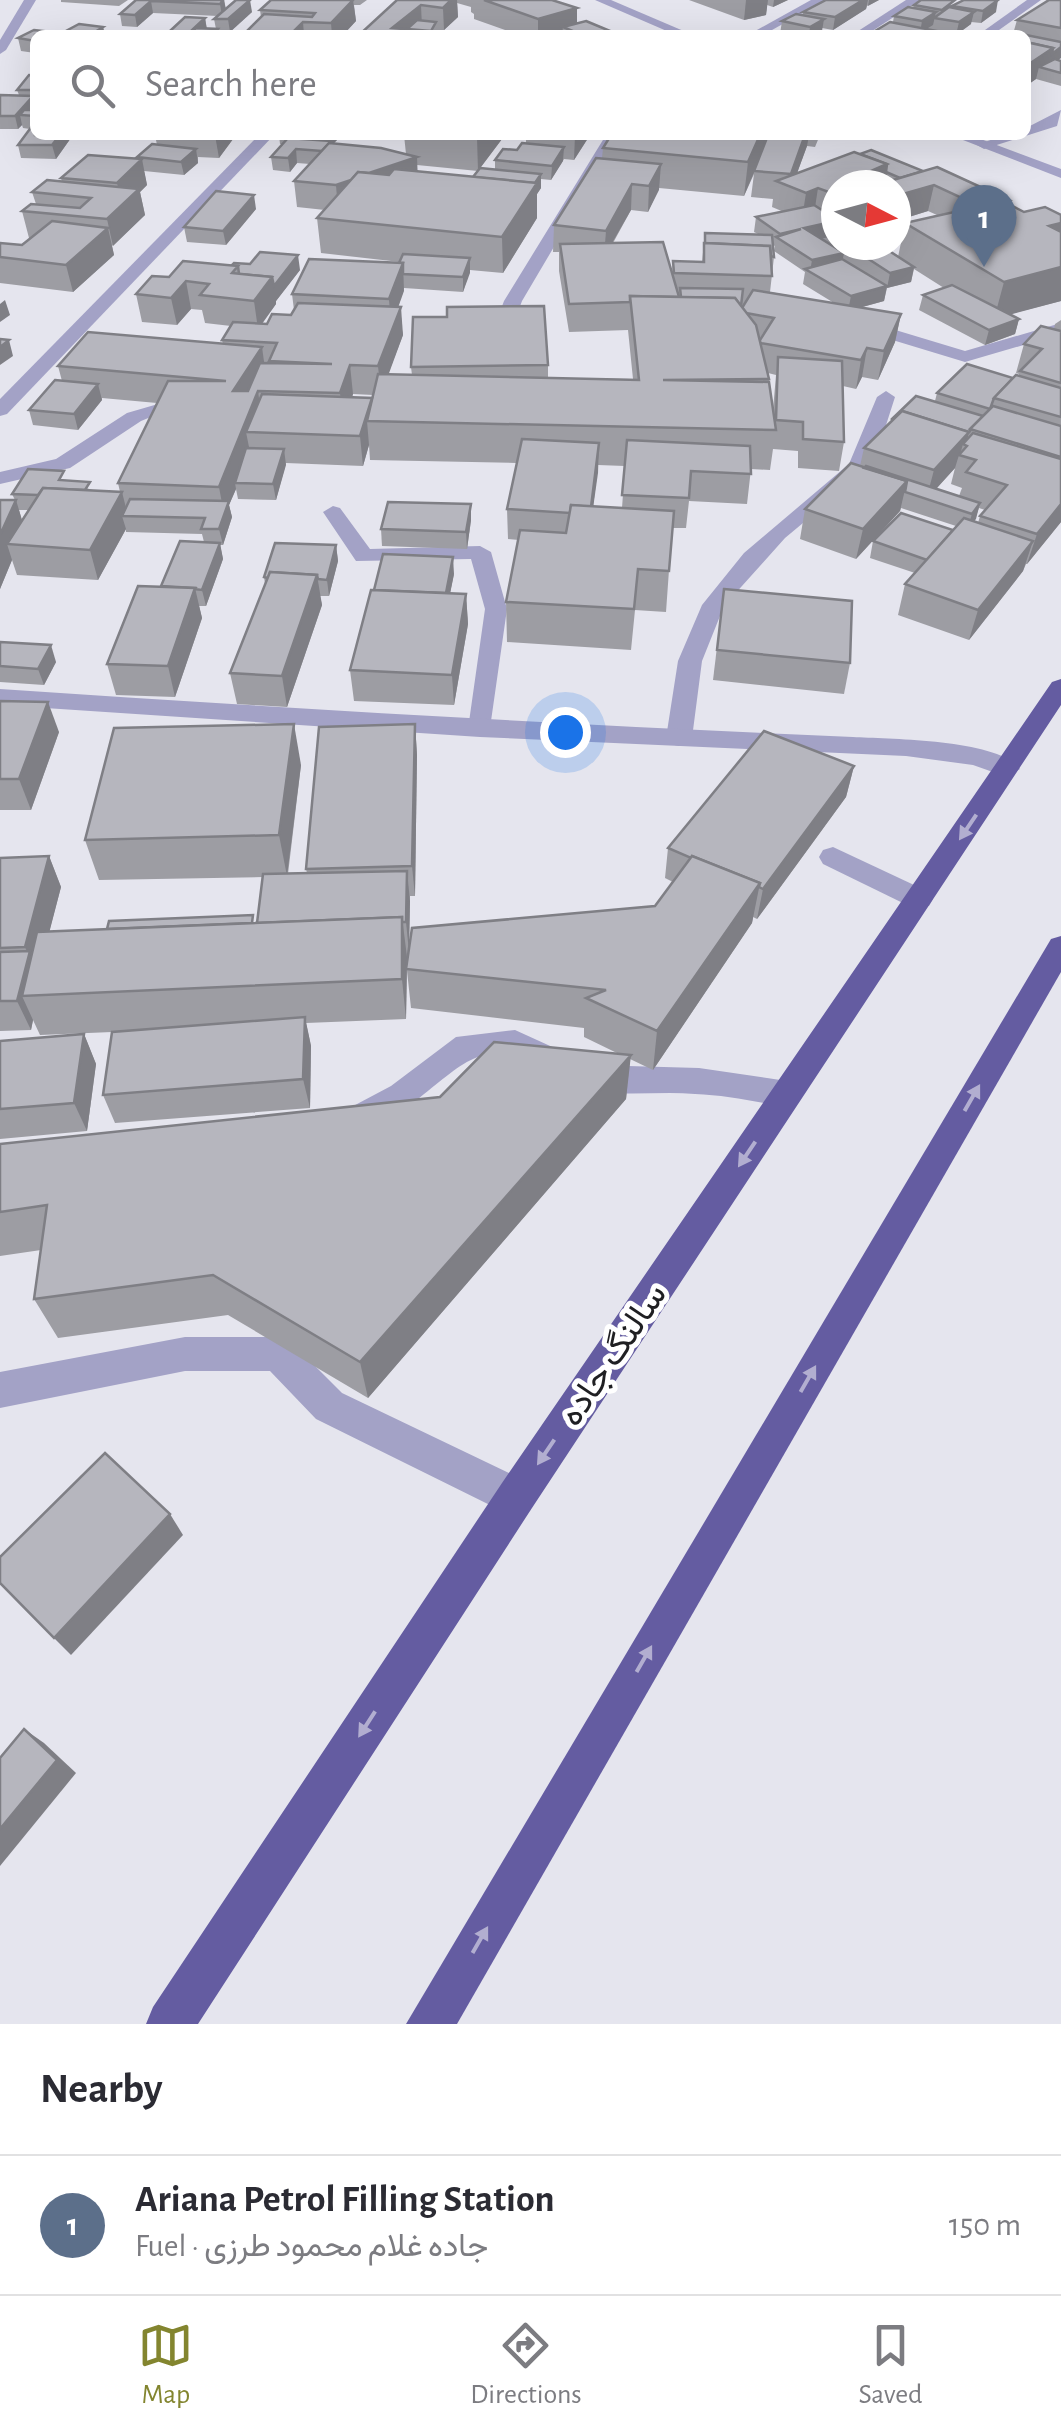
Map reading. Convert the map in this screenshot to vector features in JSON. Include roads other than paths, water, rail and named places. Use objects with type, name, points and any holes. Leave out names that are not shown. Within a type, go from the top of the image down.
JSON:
[{"type":"highway","name":"سالنگ جاده","points":[[170,2024],[516,1497],[1061,687]]},
{"type":"highway","points":[[430,2024],[1061,947]]},
{"type":"street","points":[[0,50],[30,0]]},
{"type":"street","points":[[601,0],[675,30]]},
{"type":"street","points":[[763,30],[820,0]]},
{"type":"street","points":[[866,30],[914,0]]},
{"type":"street","points":[[991,30],[1035,0]]},
{"type":"street","points":[[1031,131],[1061,114]]},
{"type":"street","points":[[0,410],[263,140]]},
{"type":"street","points":[[504,325],[610,140]]},
{"type":"street","points":[[970,140],[1061,174]]},
{"type":"street","points":[[984,145],[1002,140]]},
{"type":"street","points":[[836,320],[965,357],[1061,328]]},
{"type":"street","points":[[679,738],[681,704],[694,643],[711,602],[748,558],[861,463],[886,397]]},
{"type":"street","points":[[0,478],[63,464],[134,417],[158,410]]},
{"type":"street","points":[[334,512],[364,556],[480,552],[496,610],[480,730]]},
{"type":"street","points":[[0,697],[480,730],[906,748],[977,757],[1007,770]]},
{"type":"street","points":[[834,857],[920,899]]},
{"type":"street","points":[[330,1124],[350,1122],[402,1095],[467,1046],[516,1042],[588,1078],[700,1081],[787,1094]]},
{"type":"street","points":[[0,1390],[185,1354],[278,1354],[329,1406],[516,1497]]},
{"type":"place","name":"Ariana Petrol Filling Station","points":[[984,267]]}]
